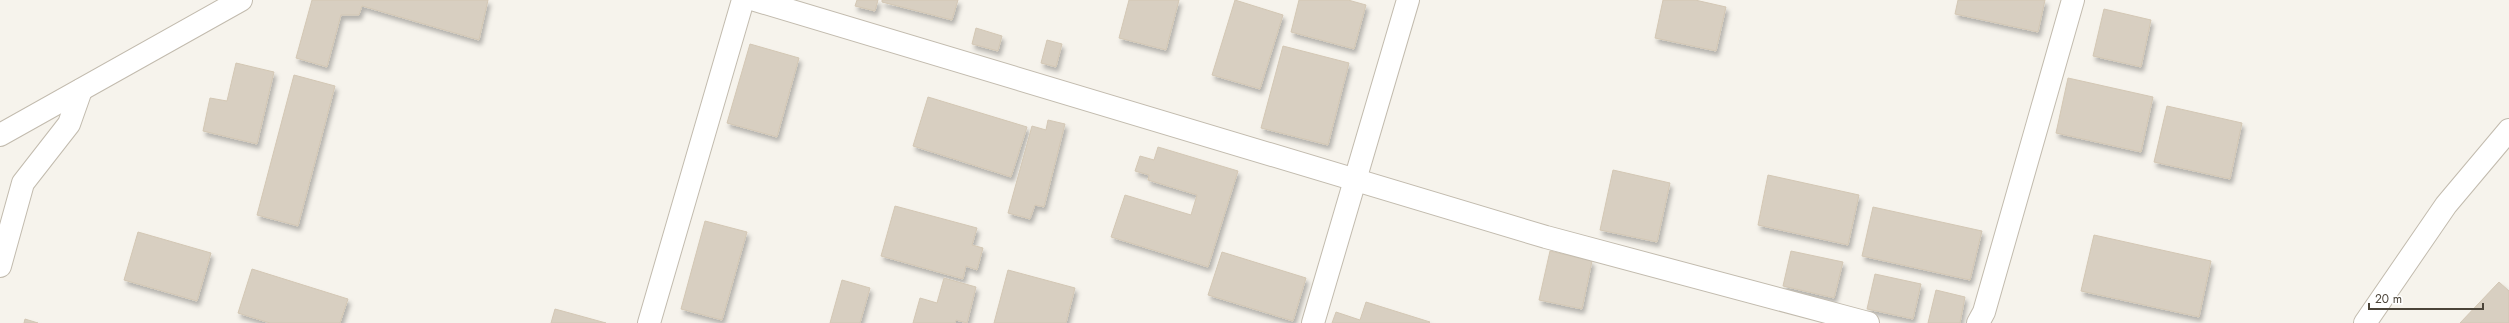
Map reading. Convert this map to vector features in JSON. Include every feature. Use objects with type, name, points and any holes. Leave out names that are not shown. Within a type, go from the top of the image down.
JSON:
[{"type":"street","points":[[0,135],[241,0]]},
{"type":"street","points":[[649,323],[743,0]]},
{"type":"street","points":[[756,0],[1356,182],[1546,237],[1868,323]]},
{"type":"street","points":[[1313,323],[1356,182],[1408,0]]},
{"type":"street","points":[[1978,323],[1984,312],[2073,0]]},
{"type":"street","points":[[0,266],[23,183],[69,124],[81,90]]},
{"type":"street","points":[[2365,323],[2446,205],[2509,130]]},
{"type":"building","points":[[312,0],[488,0],[479,40],[362,6],[359,15],[341,15],[327,67],[296,58]]},
{"type":"building","points":[[857,0],[878,0],[875,11],[855,6]]},
{"type":"building","points":[[882,0],[958,0],[952,20],[882,2]]},
{"type":"building","points":[[1129,0],[1179,0],[1166,50],[1119,38]]},
{"type":"building","points":[[1235,0],[1283,15],[1260,89],[1212,75]]},
{"type":"building","points":[[1299,0],[1348,0],[1366,5],[1354,49],[1291,32]]},
{"type":"building","points":[[1663,0],[1695,0],[1726,7],[1716,51],[1655,38]]},
{"type":"building","points":[[1958,0],[2045,0],[2038,32],[1955,14]]},
{"type":"building","points":[[2104,9],[2151,20],[2141,67],[2093,56]]},
{"type":"building","points":[[976,28],[1002,36],[998,51],[972,44]]},
{"type":"building","points":[[1047,40],[1062,44],[1056,67],[1041,63]]},
{"type":"building","points":[[750,44],[799,58],[777,137],[727,123]]},
{"type":"building","points":[[1283,46],[1349,63],[1328,145],[1261,128]]},
{"type":"building","points":[[236,63],[274,72],[257,144],[203,131],[210,98],[227,101]]},
{"type":"building","points":[[294,75],[335,86],[298,226],[257,215]]},
{"type":"building","points":[[2068,78],[2153,97],[2141,152],[2056,133]]},
{"type":"building","points":[[928,97],[1027,127],[1011,177],[913,146]]},
{"type":"building","points":[[2167,106],[2242,123],[2230,179],[2154,162]]},
{"type":"building","points":[[1048,120],[1065,124],[1044,207],[1035,205],[1030,219],[1008,213],[1032,126],[1046,130]]},
{"type":"building","points":[[1158,147],[1238,171],[1208,267],[1111,237],[1125,195],[1191,215],[1197,195],[1148,180],[1149,175],[1135,171],[1140,156],[1154,160]]},
{"type":"building","points":[[1613,170],[1670,183],[1657,242],[1600,230]]},
{"type":"building","points":[[1768,175],[1859,195],[1848,245],[1758,225]]},
{"type":"building","points":[[895,206],[977,228],[972,245],[983,248],[977,270],[966,266],[963,279],[881,256]]},
{"type":"building","points":[[1873,207],[1982,231],[1970,280],[1862,256]]},
{"type":"building","points":[[705,221],[747,232],[722,320],[681,309]]},
{"type":"building","points":[[138,232],[211,253],[197,301],[124,280]]},
{"type":"building","points":[[2094,235],[2211,261],[2199,317],[2081,291]]},
{"type":"building","points":[[1550,251],[1592,261],[1582,309],[1539,300]]},
{"type":"building","points":[[1791,251],[1843,262],[1834,298],[1783,286]]},
{"type":"building","points":[[1222,252],[1306,278],[1293,321],[1208,295]]},
{"type":"building","points":[[252,269],[348,299],[340,323],[270,323],[238,313]]},
{"type":"building","points":[[1008,270],[1075,288],[1066,323],[994,323]]},
{"type":"building","points":[[1875,274],[1921,284],[1913,319],[1867,309]]},
{"type":"building","points":[[944,278],[976,287],[967,323],[956,320],[955,323],[913,323],[920,298],[937,303]]},
{"type":"building","points":[[842,280],[870,288],[860,323],[830,323]]},
{"type":"building","points":[[2499,282],[2509,291],[2509,323],[2460,323]]},
{"type":"building","points":[[1936,290],[1965,297],[1960,323],[1928,323]]},
{"type":"building","points":[[1366,302],[1430,322],[1332,323],[1336,312],[1360,320]]},
{"type":"building","points":[[555,309],[606,323],[551,323]]},
{"type":"building","points":[[25,319],[38,323],[24,323]]}]
